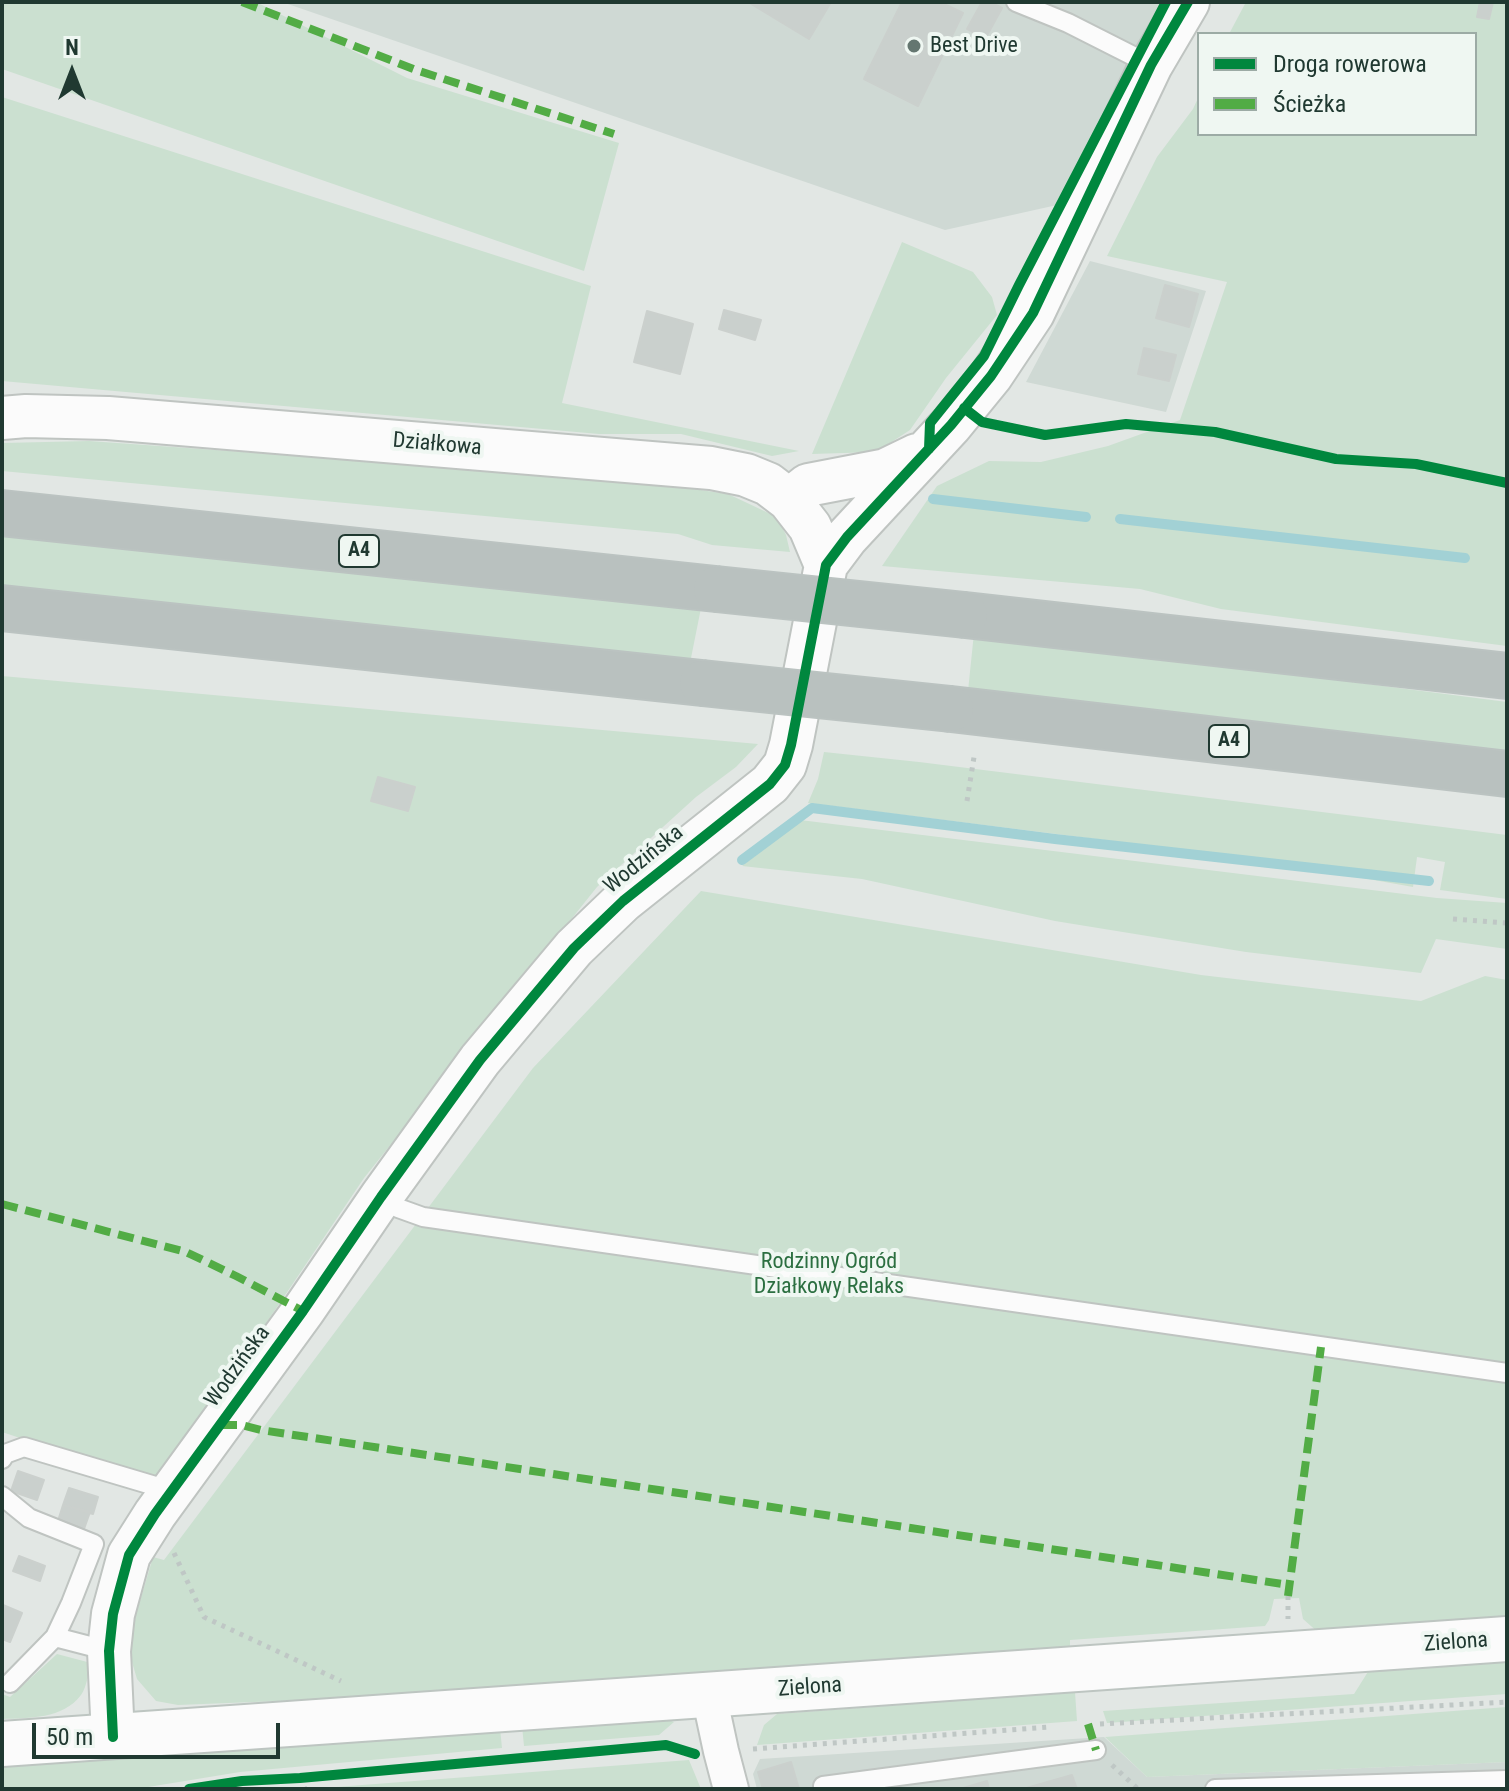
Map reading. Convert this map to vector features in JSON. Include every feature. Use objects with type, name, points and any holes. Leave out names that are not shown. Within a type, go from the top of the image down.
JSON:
[{"type":"highway","name":"A4","points":[[2,513],[1507,676]]},
{"type":"highway","name":"A4","points":[[2,608],[951,709],[1507,774]]},
{"type":"main road","name":"Zielona","points":[[113,1737],[1507,1639]]},
{"type":"main road","points":[[2,1744],[113,1737]]},
{"type":"street","name":"Wodzińska","points":[[113,1737],[109,1651],[113,1614],[129,1555],[480,1060],[574,948],[623,901],[770,784],[785,765],[826,565],[847,537],[951,425],[991,376],[1033,313],[1151,65],[1188,2]]},
{"type":"street","name":"Działkowa","points":[[2,418],[108,418],[711,468],[746,475],[768,484],[789,500],[810,527],[826,565]]},
{"type":"street","name":"Wodzińska","points":[[789,500],[808,485],[886,470],[929,449]]},
{"type":"street","points":[[709,1695],[731,1789]]},
{"type":"lane","points":[[1016,2],[1068,23],[1151,65]]},
{"type":"lane","points":[[381,1197],[398,1208],[423,1217],[1507,1373]]},
{"type":"lane","points":[[2,1459],[5,1454],[24,1447],[172,1491]]},
{"type":"lane","points":[[2,1496],[29,1518],[94,1544],[55,1637],[10,1683]]},
{"type":"lane","points":[[55,1637],[109,1651]]},
{"type":"lane","points":[[824,1789],[823,1786],[1096,1750]]},
{"type":"lane","points":[[1215,1789],[1507,1780]]},
{"type":"path","points":[[967,801],[974,757]]},
{"type":"path","points":[[1453,919],[1507,923]]},
{"type":"path","points":[[172,1548],[204,1617],[342,1682]]},
{"type":"path","points":[[1088,1724],[1507,1702]]},
{"type":"path","points":[[748,1750],[1057,1727]]},
{"type":"path","points":[[1096,1750],[1138,1789]]},
{"type":"path","points":[[300,1778],[305,1789]]},
{"type":"path","points":[[257,1780],[258,1789]]},
{"type":"shaded area","points":[[282,2],[1175,2],[1066,203],[945,230]]},
{"type":"shaded area","points":[[1090,261],[1206,291],[1166,412],[1026,382]]},
{"type":"shaded area","points":[[1104,1737],[1147,1777],[1507,1762],[1507,1789],[757,1789],[753,1774],[760,1759]]},
{"type":"green space","points":[[2,2],[256,2],[407,78],[619,143],[584,271],[2,69]]},
{"type":"green space","points":[[1246,2],[1507,2],[1507,646],[1221,609],[1140,589],[882,566],[937,486],[989,461],[1041,462],[1108,446],[1180,420],[1227,282],[1107,256],[1157,157],[1197,100],[1197,136],[1477,136],[1477,32],[1230,32]]},
{"type":"green space","points":[[2,97],[591,286],[562,403],[799,451],[772,456],[681,434],[599,434],[2,381]]},
{"type":"green space","points":[[902,242],[973,272],[992,297],[997,315],[946,378],[910,430],[876,452],[812,454]]},
{"type":"green space","points":[[89,441],[624,479],[728,494],[777,517],[790,552],[712,545],[678,534],[2,471],[2,443]]},
{"type":"green space","points":[[2,528],[702,603],[690,663],[2,591]]},
{"type":"green space","points":[[974,633],[1507,702],[1507,759],[968,691]]},
{"type":"green space","points":[[2,676],[758,744],[736,767],[696,797],[597,887],[364,1178],[238,1365],[152,1482],[2,1432]]},
{"type":"green space","points":[[824,752],[1507,835],[1507,899],[1440,890],[1445,862],[1417,857],[1413,887],[1256,859],[808,803]]},
{"type":"green space","points":[[800,820],[1437,898],[1507,903],[1507,949],[1436,939],[1421,973],[1246,952],[1055,921],[862,879],[742,866]]},
{"type":"green space","name":"Rodzinny Ogród Działkowy Relaks","points":[[701,891],[1201,975],[1421,1001],[1485,976],[1507,980],[1507,1622],[1320,1634],[1303,1619],[1299,1598],[1274,1599],[1265,1626],[1070,1640],[1070,1650],[556,1690],[178,1705],[156,1701],[137,1679],[127,1645],[153,1557],[164,1560],[533,1068]]},
{"type":"green space","points":[[57,1654],[91,1663],[81,1695],[74,1703],[55,1713],[2,1719],[2,1694],[10,1697]]},
{"type":"green space","points":[[1507,1660],[1507,1694],[1107,1723],[1103,1711],[1354,1694],[1371,1667]]},
{"type":"green space","points":[[1075,1692],[1077,1721],[757,1745],[764,1725],[777,1714]]},
{"type":"green space","points":[[1507,1707],[1507,1762],[1147,1777],[1105,1737]]},
{"type":"green space","points":[[664,1718],[674,1722],[659,1735],[524,1746],[522,1726]]},
{"type":"green space","points":[[500,1728],[502,1748],[240,1772],[136,1789],[2,1789],[2,1764]]},
{"type":"green space","points":[[689,1760],[701,1789],[310,1789]]},
{"type":"building","points":[[748,2],[831,2],[809,39]]},
{"type":"building","name":"Best Drive","points":[[902,2],[940,2],[963,13],[918,106],[864,79]]},
{"type":"building","points":[[982,2],[1002,8],[985,39],[967,29]]},
{"type":"building","points":[[1480,2],[1493,2],[1489,19],[1477,17]]},
{"type":"building","points":[[1165,285],[1198,294],[1189,327],[1156,318]]},
{"type":"building","points":[[724,310],[761,320],[755,340],[719,329]]},
{"type":"building","points":[[647,311],[693,324],[680,374],[634,362]]},
{"type":"building","points":[[1144,348],[1176,355],[1169,381],[1138,374]]},
{"type":"building","points":[[378,777],[415,787],[408,811],[371,801]]},
{"type":"building","points":[[18,1471],[44,1480],[37,1500],[11,1491]]},
{"type":"building","points":[[69,1488],[98,1497],[93,1514],[63,1505]]},
{"type":"building","points":[[63,1505],[90,1512],[84,1529],[58,1521]]},
{"type":"building","points":[[19,1556],[45,1566],[40,1581],[13,1571]]},
{"type":"building","points":[[3,1605],[22,1613],[10,1642],[2,1639]]},
{"type":"building","points":[[791,1762],[799,1789],[763,1789],[758,1772]]},
{"type":"building","points":[[1072,1775],[1077,1789],[1023,1789]]},
{"type":"building","points":[[987,1781],[989,1789],[960,1789]]},
{"type":"waterway","points":[[933,499],[1086,517]]},
{"type":"waterway","points":[[1120,519],[1465,558]]},
{"type":"waterway","points":[[742,860],[812,808],[1429,881]]},
{"type":"marked path","points":[[242,2],[416,70],[614,134]]},
{"type":"marked path","points":[[2,1204],[186,1252],[303,1311]]},
{"type":"marked path","points":[[1288,1596],[1321,1347]]},
{"type":"marked path","points":[[221,1425],[242,1425],[1289,1585]]},
{"type":"marked path","points":[[1088,1724],[1096,1750]]},
{"type":"cycle path","points":[[929,449],[930,423],[984,356],[1166,2]]},
{"type":"cycle path","points":[[113,1737],[109,1651],[113,1614],[129,1555],[155,1514],[480,1060],[574,948],[623,901],[770,784],[785,765],[826,565],[847,537],[951,425],[991,376],[1033,313],[1151,65],[1188,2]]},
{"type":"cycle path","points":[[964,408],[982,422],[1045,435],[1126,424],[1215,432],[1336,459],[1416,464],[1507,483]]},
{"type":"cycle path","points":[[189,1789],[242,1781],[666,1745],[695,1754]]},
{"type":"place","name":"Best Drive","points":[[914,46]]}]
